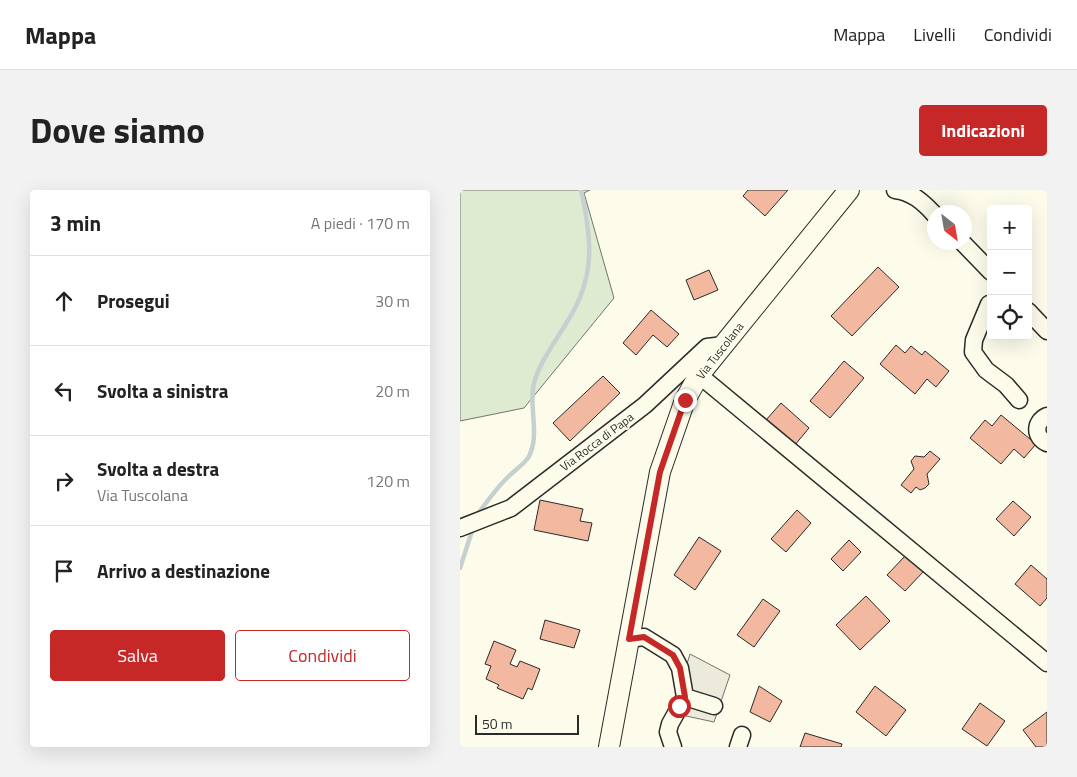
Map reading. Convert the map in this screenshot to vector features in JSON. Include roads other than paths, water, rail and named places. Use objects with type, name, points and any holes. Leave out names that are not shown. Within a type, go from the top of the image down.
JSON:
[{"type":"main road","name":"Via Tuscolana","points":[[609,747],[660,472],[685,400],[699,375],[851,191]]},
{"type":"street","points":[[895,190],[919,195],[927,205]]},
{"type":"street","points":[[970,250],[987,268]]},
{"type":"street","points":[[987,309],[974,340],[973,352],[986,370],[1006,385],[1019,400]]},
{"type":"street","points":[[1032,315],[1047,331]]},
{"type":"street","name":"Via Rocca di Papa","points":[[460,528],[510,508],[645,405],[707,347],[724,345]]},
{"type":"street","points":[[699,375],[1047,663]]},
{"type":"street","points":[[1047,416],[1040,420],[1037,429],[1039,437],[1047,443]]},
{"type":"street","points":[[629,639],[644,637],[673,655],[680,668],[685,697],[670,724],[668,732],[673,747]]},
{"type":"street","points":[[685,697],[714,706]]},
{"type":"waterway","points":[[477,515],[508,476],[523,464],[532,449],[534,440],[532,401],[534,383],[544,359],[576,305],[587,274],[589,258],[588,225],[581,190]]},
{"type":"waterway","points":[[460,568],[472,531]]}]
